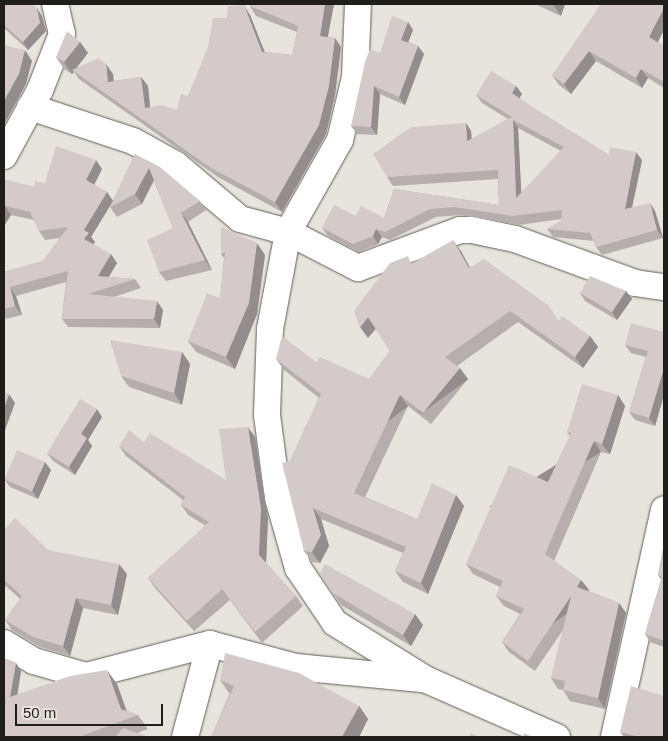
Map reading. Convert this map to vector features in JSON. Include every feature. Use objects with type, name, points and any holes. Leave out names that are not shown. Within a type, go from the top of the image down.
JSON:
[{"type":"street","points":[[4,156],[30,107],[62,34],[55,4]]},
{"type":"street","points":[[358,4],[355,77],[340,140],[288,232],[270,329],[267,415],[278,498],[298,568],[334,623],[427,680],[557,737]]},
{"type":"street","points":[[30,107],[133,141],[175,164],[240,219],[288,232],[358,268],[460,230],[472,230],[515,239],[635,282],[664,287]]},
{"type":"street","points":[[614,737],[664,509]]},
{"type":"street","points":[[4,642],[34,661],[86,676],[210,644],[296,667],[427,680]]},
{"type":"street","points":[[185,737],[210,644]]},
{"type":"building","points":[[4,4],[32,4],[37,8],[40,23],[23,42],[4,25]]},
{"type":"building","points":[[251,4],[325,4],[320,36],[335,38],[329,86],[319,125],[275,202],[211,168],[72,70],[98,58],[106,64],[108,82],[141,77],[145,108],[162,105],[177,110],[181,94],[188,96],[208,47],[213,18],[227,18],[228,6],[244,5],[262,52],[292,55],[298,26],[250,6]]},
{"type":"building","points":[[601,4],[664,4],[664,8],[649,37],[664,46],[664,82],[641,69],[636,78],[589,51],[564,84],[552,75]]},
{"type":"building","points":[[392,16],[408,22],[401,40],[418,46],[399,97],[374,86],[371,127],[351,126],[365,62],[370,49],[380,53]]},
{"type":"building","points":[[67,31],[80,42],[64,62],[56,57]]},
{"type":"building","points":[[4,45],[25,50],[19,74],[4,101]]},
{"type":"building","points":[[491,71],[516,86],[512,93],[609,155],[610,147],[636,152],[625,209],[650,203],[657,230],[596,247],[590,233],[547,229],[561,221],[562,210],[513,216],[454,207],[430,209],[385,232],[376,229],[373,236],[353,244],[322,228],[334,205],[356,216],[361,206],[384,218],[394,189],[499,205],[498,170],[387,177],[373,154],[411,127],[466,123],[467,141],[512,117],[476,95]],"holes":[[[513,120],[564,147],[516,198]]]},
{"type":"building","points":[[56,146],[96,160],[86,180],[107,192],[84,230],[89,233],[84,239],[111,254],[98,276],[135,279],[88,294],[157,301],[154,319],[62,319],[68,271],[10,287],[15,306],[4,309],[4,272],[43,261],[68,227],[39,231],[30,212],[5,206],[4,208],[4,180],[34,187],[35,181],[45,183]]},
{"type":"building","points":[[135,154],[160,167],[200,201],[181,213],[205,260],[159,272],[147,240],[173,228],[149,168],[135,194],[110,207]]},
{"type":"building","points":[[221,227],[257,243],[249,303],[226,357],[188,341],[207,293],[220,298],[225,252],[221,254]]},
{"type":"building","points":[[453,240],[469,268],[484,259],[549,306],[559,321],[562,316],[590,336],[575,357],[510,311],[445,357],[460,368],[423,413],[400,395],[354,493],[417,519],[432,483],[456,495],[421,583],[395,571],[406,547],[313,508],[321,535],[312,552],[304,551],[282,463],[290,461],[321,394],[276,359],[282,336],[316,362],[320,357],[369,379],[390,351],[368,317],[360,327],[354,311],[390,263],[408,256],[411,264]]},
{"type":"building","points":[[590,276],[626,291],[612,312],[580,293]]},
{"type":"building","points":[[631,323],[664,332],[664,368],[649,418],[629,412],[648,351],[625,345]]},
{"type":"building","points":[[110,340],[182,352],[174,393],[121,376]]},
{"type":"building","points":[[582,384],[618,395],[602,444],[594,441],[545,554],[581,580],[577,587],[619,603],[598,698],[563,690],[565,681],[551,678],[571,596],[528,661],[502,642],[524,609],[496,596],[503,581],[466,564],[509,465],[548,482],[571,433],[567,432]]},
{"type":"building","points":[[4,392],[9,394],[4,408]]},
{"type":"building","points":[[80,399],[97,409],[81,434],[87,438],[69,467],[47,453]]},
{"type":"building","points":[[248,427],[261,508],[259,555],[296,596],[255,632],[222,589],[187,621],[148,578],[209,522],[181,505],[185,497],[119,446],[129,430],[144,442],[150,433],[226,480],[219,429]]},
{"type":"building","points":[[17,450],[45,462],[32,491],[4,479]]},
{"type":"building","points":[[15,518],[48,550],[119,564],[111,605],[76,598],[63,646],[33,637],[5,620],[22,596],[4,580],[4,530]]},
{"type":"building","points":[[664,544],[664,641],[645,634],[662,577],[658,575]]},
{"type":"building","points":[[325,564],[415,614],[403,635],[333,593],[320,574]]},
{"type":"building","points":[[225,653],[299,673],[359,706],[342,737],[211,737],[234,686],[220,680]]},
{"type":"building","points":[[4,658],[16,663],[10,697],[5,702],[4,702]]},
{"type":"building","points":[[107,670],[121,709],[138,715],[79,737],[4,737],[4,706],[7,698],[70,676]]},
{"type":"building","points":[[631,686],[664,696],[664,737],[639,737],[620,732]]},
{"type":"building","points":[[123,728],[148,737],[115,737]]},
{"type":"building","points":[[471,733],[479,737],[469,737]]},
{"type":"building","points":[[524,733],[533,737],[523,737]]}]
